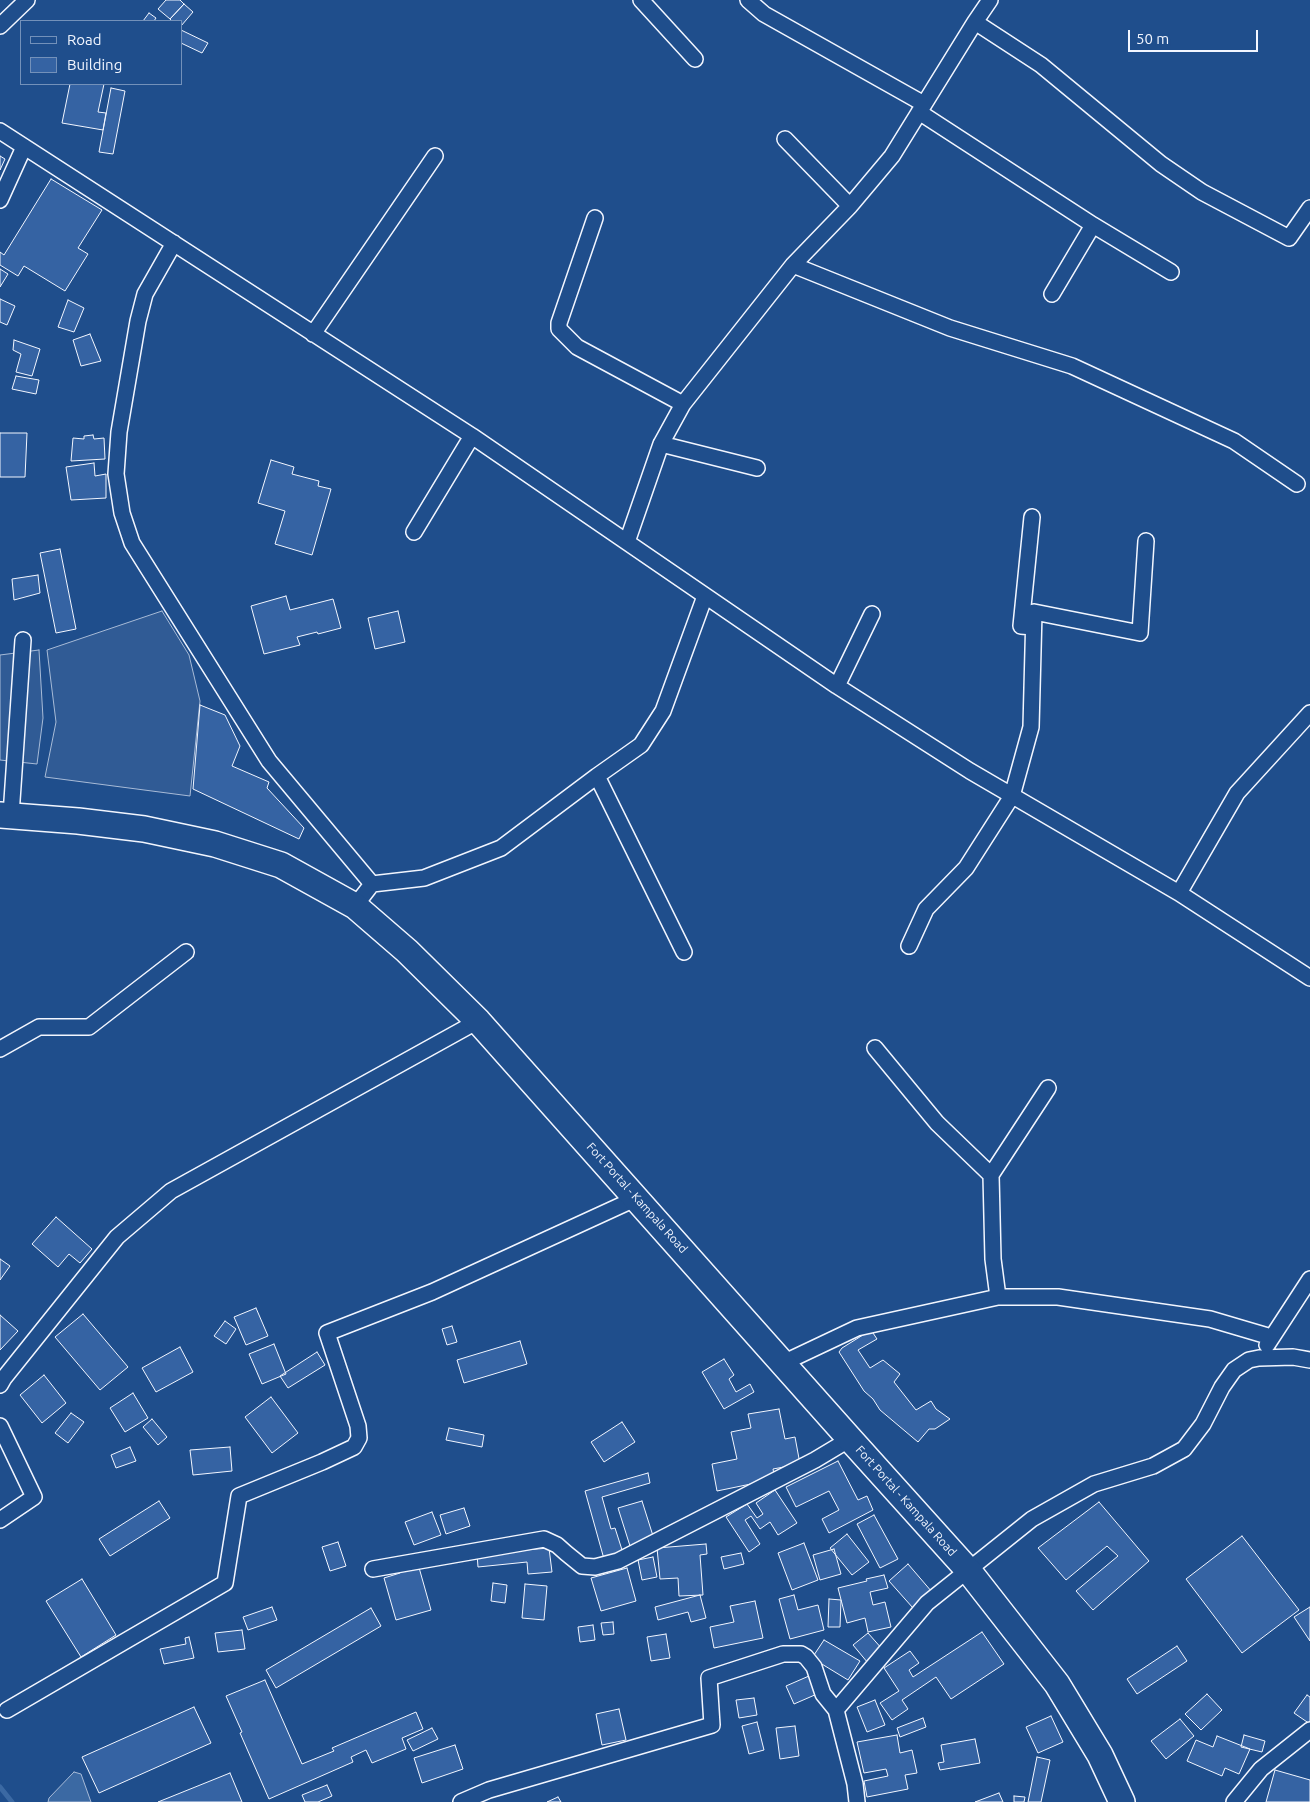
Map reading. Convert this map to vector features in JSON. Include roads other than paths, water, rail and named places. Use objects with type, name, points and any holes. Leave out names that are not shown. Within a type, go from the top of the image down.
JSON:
[{"type":"main road","name":"Fort Portal - Kampala Road","points":[[6,815],[144,829],[215,844],[281,865],[355,906],[407,951],[478,1021],[968,1570],[1058,1684],[1100,1756],[1122,1802]]},
{"type":"street","points":[[0,26],[28,0]]},
{"type":"street","points":[[641,0],[695,59]]},
{"type":"street","points":[[748,0],[764,14],[922,108],[1093,225],[1171,272]]},
{"type":"street","points":[[627,542],[661,444],[683,404],[793,265],[850,206],[892,156],[990,0]]},
{"type":"street","points":[[975,22],[1041,65],[1161,164],[1202,192],[1289,238],[1310,208]]},
{"type":"street","points":[[0,131],[472,436],[837,686],[970,771],[1179,893],[1310,978]]},
{"type":"street","points":[[785,139],[850,206]]},
{"type":"street","points":[[0,200],[24,147]]},
{"type":"street","points":[[313,334],[435,156]]},
{"type":"street","points":[[595,218],[559,323],[559,329],[577,347],[683,404]]},
{"type":"street","points":[[1052,294],[1093,225]]},
{"type":"street","points":[[174,243],[145,294],[138,321],[118,432],[116,474],[122,513],[132,543],[269,761],[372,884]]},
{"type":"street","points":[[793,265],[950,328],[1072,366],[1234,441],[1297,484]]},
{"type":"street","points":[[414,532],[472,436]]},
{"type":"street","points":[[661,444],[757,468]]},
{"type":"street","points":[[1032,516],[1021,626],[1033,628]]},
{"type":"street","points":[[908,946],[926,909],[966,868],[1012,796],[1031,727],[1034,612],[1140,632],[1146,541]]},
{"type":"street","points":[[355,906],[372,884],[424,878],[501,848],[640,745],[663,711],[705,596]]},
{"type":"street","points":[[837,686],[872,614]]},
{"type":"street","points":[[6,815],[23,640]]},
{"type":"street","points":[[1179,893],[1237,792],[1310,713]]},
{"type":"street","points":[[597,776],[684,952]]},
{"type":"street","points":[[0,1049],[39,1027],[89,1027],[186,952]]},
{"type":"street","points":[[0,1385],[117,1236],[171,1191],[478,1021]]},
{"type":"street","points":[[875,1048],[937,1123],[991,1175]]},
{"type":"street","points":[[998,1297],[993,1260],[991,1175],[1048,1088]]},
{"type":"street","points":[[7,1710],[225,1583],[239,1496],[354,1447],[359,1438],[358,1426],[327,1333],[432,1292],[637,1198]]},
{"type":"street","points":[[1259,1358],[1310,1280]]},
{"type":"street","points":[[783,1363],[857,1328],[998,1297],[1058,1297],[1210,1319],[1271,1337]]},
{"type":"street","points":[[836,1710],[927,1604],[1032,1519],[1094,1484],[1153,1466],[1184,1449],[1203,1424],[1222,1387],[1234,1370],[1249,1360],[1293,1357],[1310,1360]]},
{"type":"street","points":[[0,1426],[34,1496],[0,1520]]},
{"type":"street","points":[[373,1569],[544,1539],[557,1544],[582,1566],[594,1567],[618,1561],[815,1460],[850,1439]]},
{"type":"street","points":[[461,1802],[489,1790],[712,1725],[709,1678],[783,1654],[801,1654],[806,1657],[814,1667],[823,1694],[836,1710],[855,1784],[857,1802]]},
{"type":"street","points":[[1234,1802],[1261,1769],[1310,1730]]},
{"type":"waterway","points":[[0,1787],[12,1802]]}]
